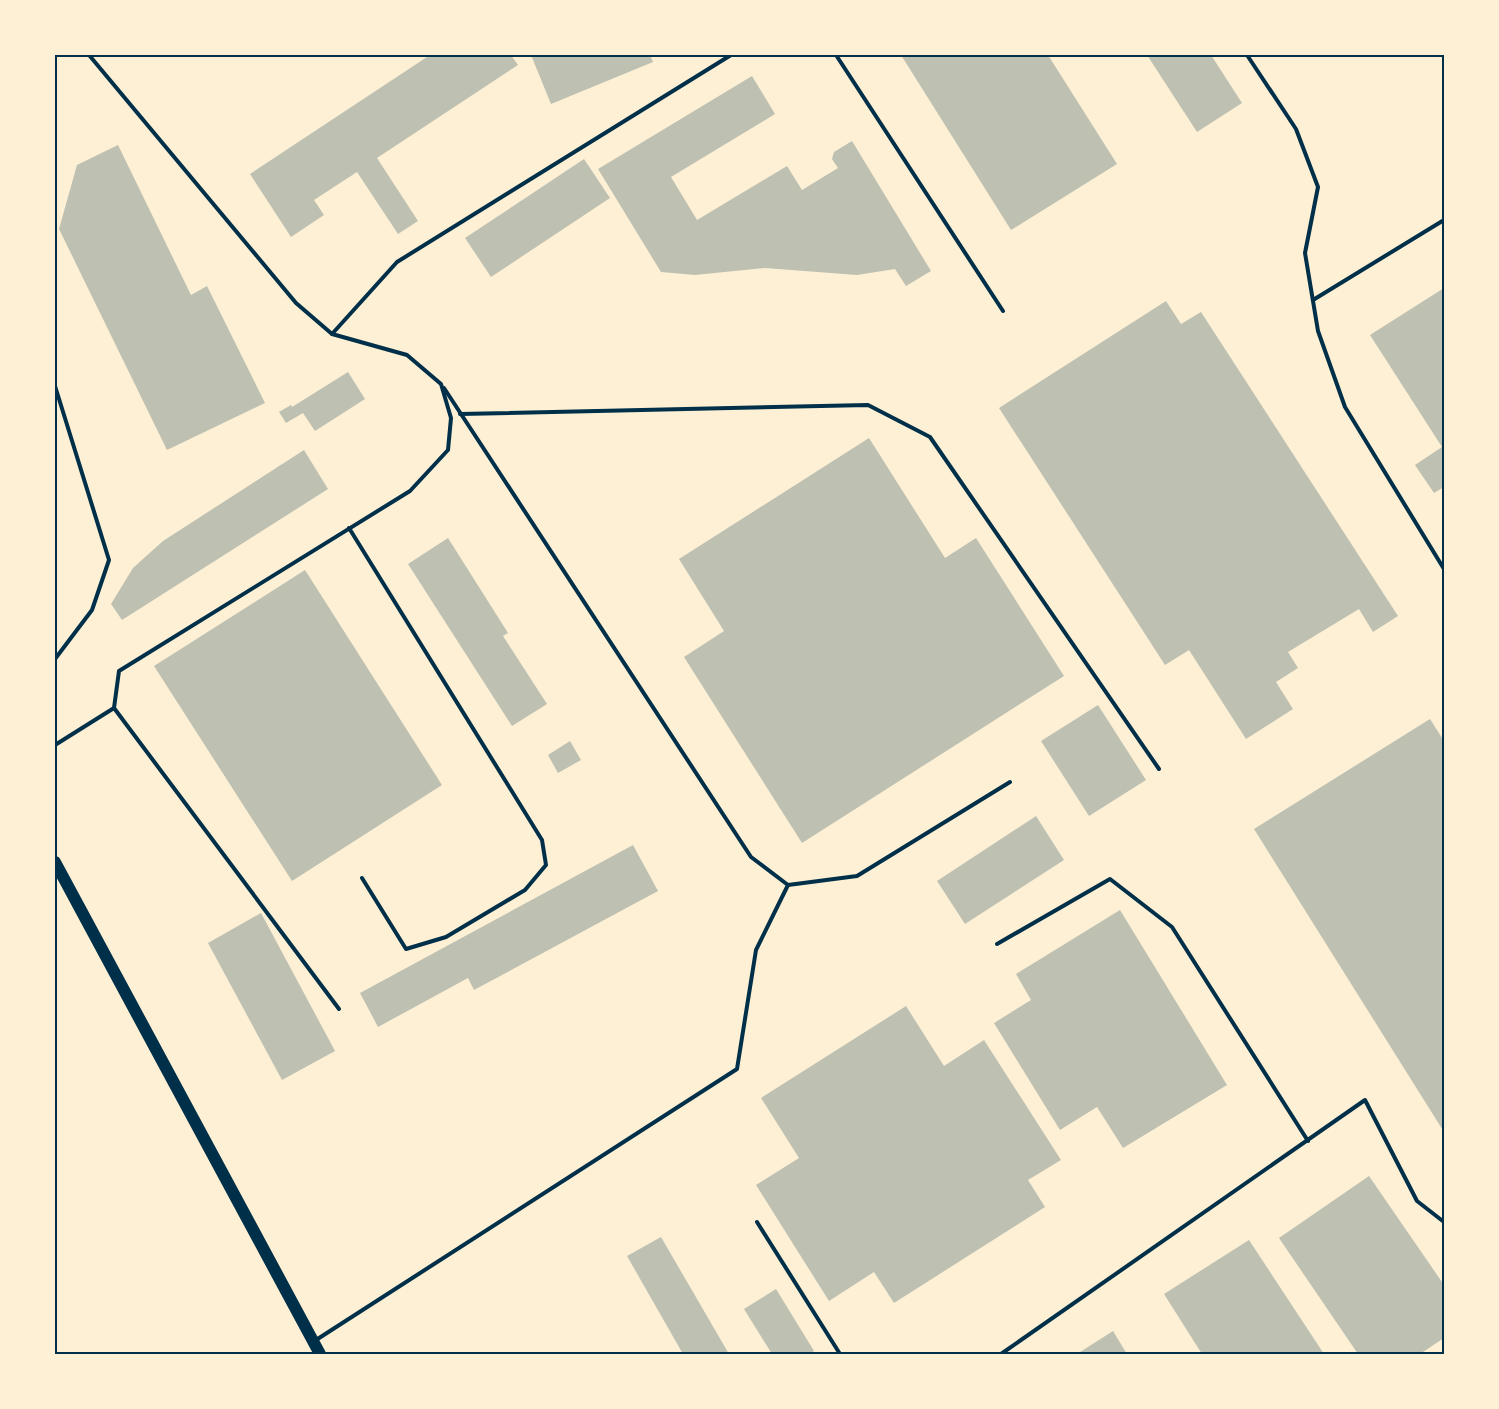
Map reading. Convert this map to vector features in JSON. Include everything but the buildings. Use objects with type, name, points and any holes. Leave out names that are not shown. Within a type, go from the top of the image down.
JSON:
[{"type":"main road","points":[[55,862],[320,1354]]},
{"type":"lane","points":[[89,55],[296,303],[332,334],[407,356],[441,384],[750,857],[788,885],[857,876],[1010,782]]},
{"type":"lane","points":[[332,334],[397,262],[731,55]]},
{"type":"lane","points":[[836,55],[1003,311]]},
{"type":"lane","points":[[1247,55],[1296,129],[1318,188],[1305,253],[1318,331],[1345,408],[1444,569]]},
{"type":"lane","points":[[1312,300],[1444,220]]},
{"type":"lane","points":[[339,1009],[114,708],[119,671],[410,491],[448,450],[450,418],[441,384]]},
{"type":"lane","points":[[55,386],[109,560],[92,610],[55,659]]},
{"type":"lane","points":[[460,414],[868,405],[930,437],[1159,769]]},
{"type":"lane","points":[[349,528],[542,840],[546,865],[525,890],[494,909],[446,937],[406,949],[362,878]]},
{"type":"lane","points":[[55,744],[114,708]]},
{"type":"lane","points":[[997,944],[1110,879],[1172,927],[1308,1141]]},
{"type":"lane","points":[[314,1341],[737,1069],[756,950],[788,885]]},
{"type":"lane","points":[[1001,1354],[1365,1100],[1417,1200],[1444,1222]]},
{"type":"lane","points":[[757,1222],[840,1354]]}]
